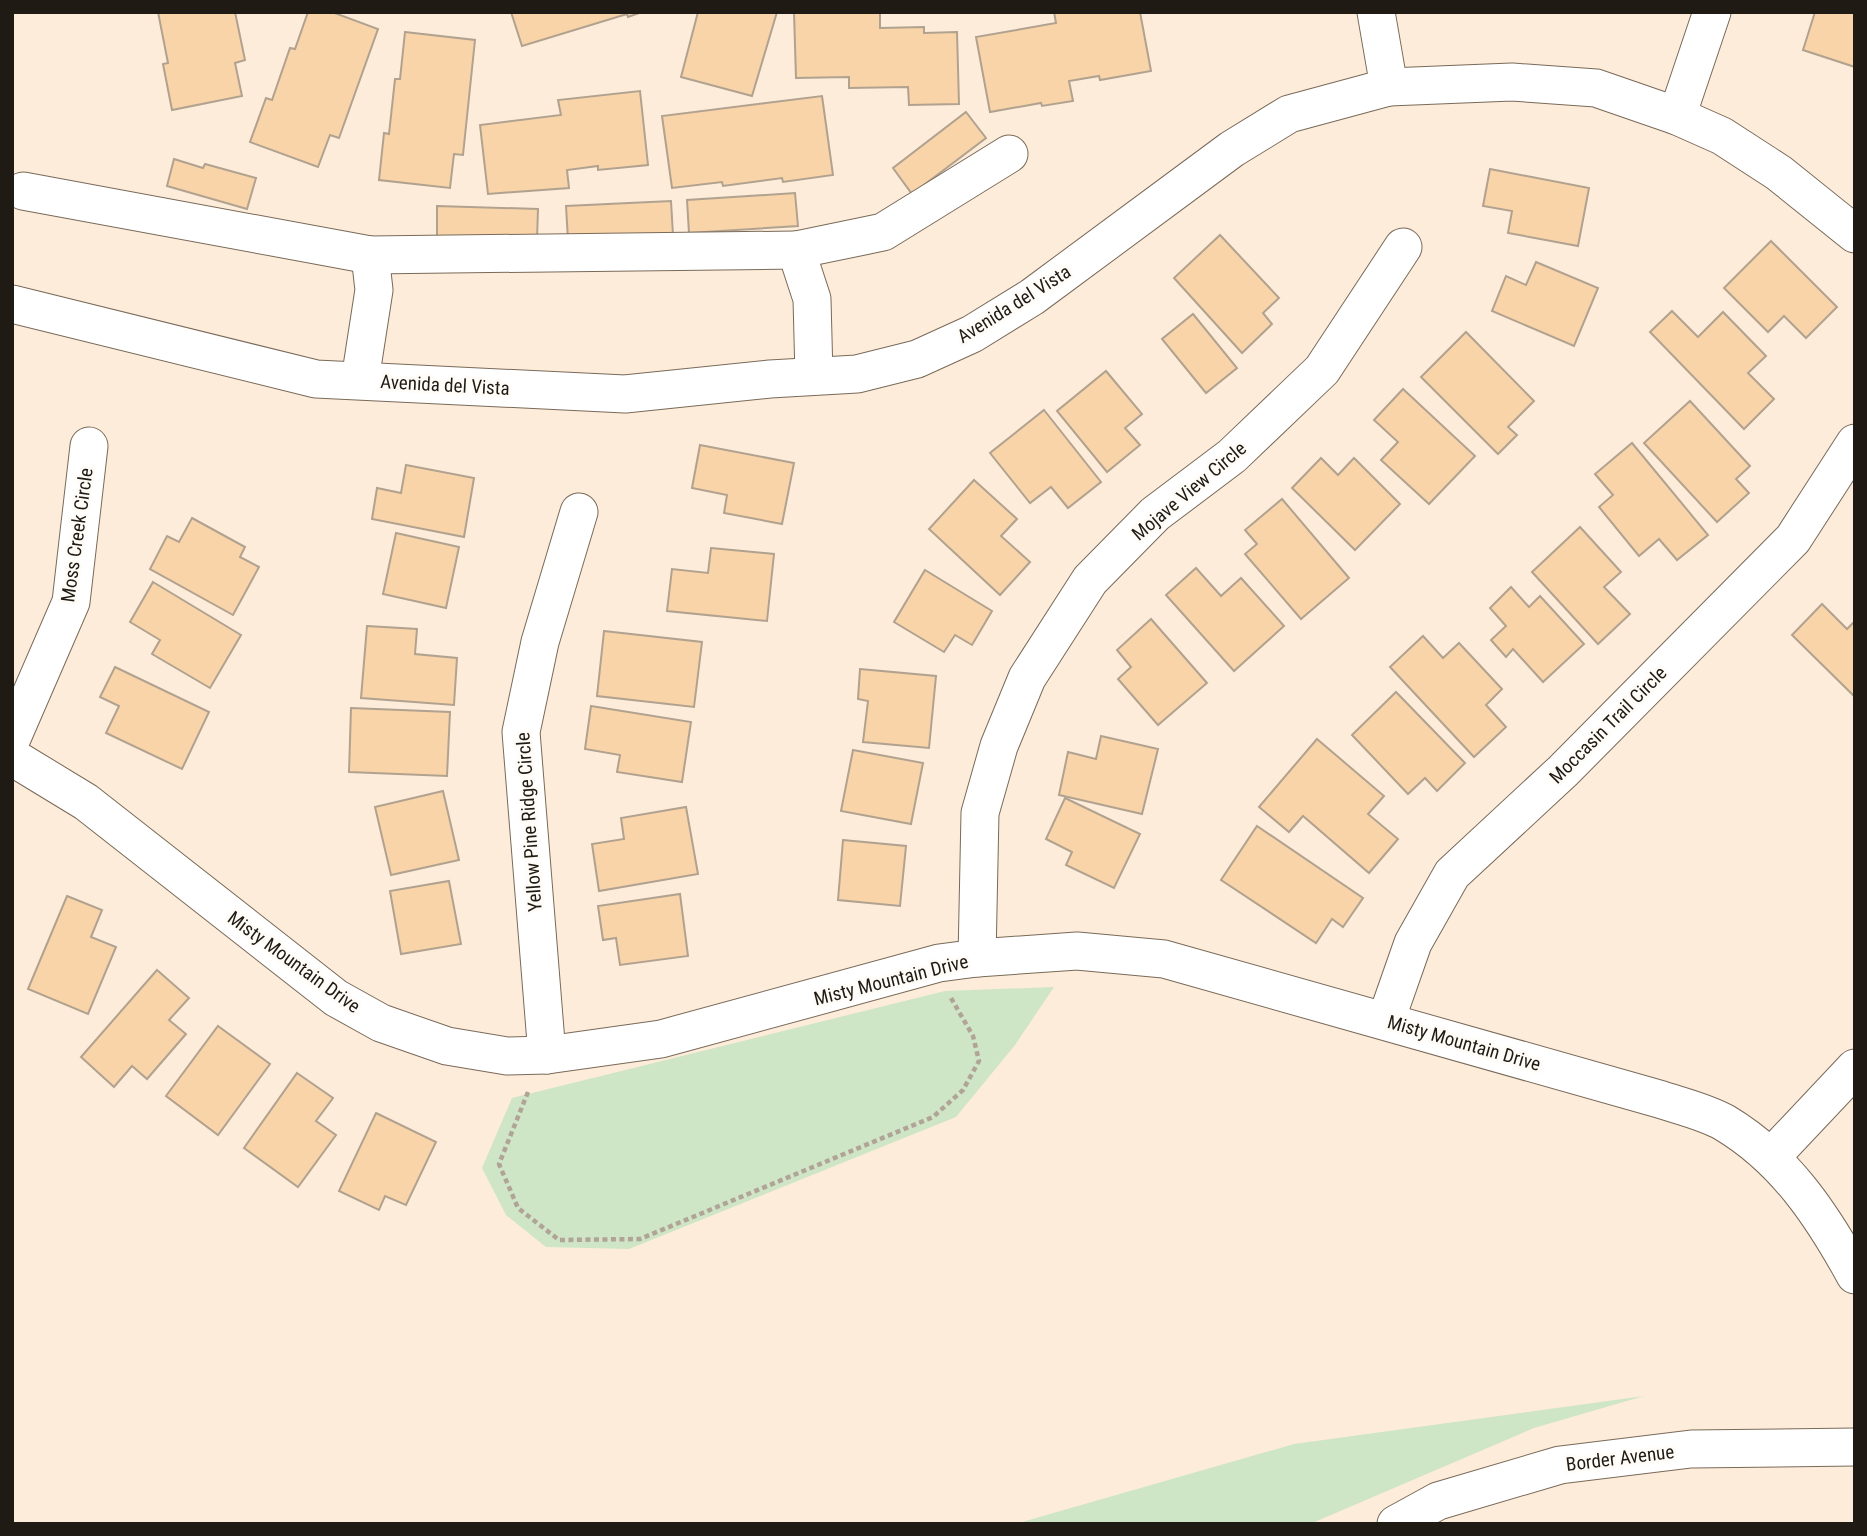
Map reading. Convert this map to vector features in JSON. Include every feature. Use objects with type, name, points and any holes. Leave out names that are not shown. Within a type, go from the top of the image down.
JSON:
[{"type":"street","points":[[1376,12],[1389,87]]},
{"type":"street","points":[[1677,116],[1712,12]]},
{"type":"street","name":"Avenida del Vista","points":[[12,304],[316,379],[625,394],[770,379],[857,374],[917,359],[972,334],[1032,297],[1232,149],[1289,114],[1389,87],[1512,82],[1596,88],[1677,116],[1722,136],[1779,173],[1855,234]]},
{"type":"street","points":[[23,191],[370,255],[796,250],[883,232],[1009,154]]},
{"type":"street","name":"Mojave View Circle","points":[[977,958],[980,813],[999,746],[1027,678],[1090,580],[1155,514],[1232,456],[1322,370],[1403,247]]},
{"type":"street","points":[[796,250],[812,299],[814,376]]},
{"type":"street","points":[[360,380],[374,290],[370,255]]},
{"type":"street","name":"Moccasin Trail Circle","points":[[1386,1020],[1413,943],[1452,874],[1563,771],[1793,539],[1855,443]]},
{"type":"street","name":"Moss Creek Circle","points":[[12,738],[71,602],[89,446]]},
{"type":"street","name":"Yellow Pine Ridge Circle","points":[[547,1055],[521,732],[540,642],[579,512]]},
{"type":"street","name":"Misty Mountain Drive","points":[[12,757],[86,802],[337,998],[381,1023],[447,1046],[507,1056],[547,1055],[662,1039],[939,964],[977,958],[1077,951],[1164,959],[1659,1098],[1724,1122],[1772,1156],[1828,1226],[1855,1275]]},
{"type":"street","points":[[1772,1156],[1855,1069]]},
{"type":"street","name":"Border Avenue","points":[[1396,1524],[1438,1501],[1560,1465],[1691,1449],[1855,1447]]},
{"type":"path","points":[[528,1090],[499,1164],[517,1208],[559,1240],[640,1239],[933,1118],[963,1090],[979,1061],[973,1036],[951,997]]},
{"type":"green space","points":[[1054,987],[1015,1045],[956,1117],[629,1249],[546,1247],[506,1215],[482,1168],[512,1098],[945,991]]},
{"type":"green space","points":[[1644,1396],[1534,1428],[1310,1524],[1015,1524],[1294,1444]]},
{"type":"building","points":[[158,12],[235,12],[245,60],[235,63],[242,96],[172,110],[163,64],[168,63]]},
{"type":"building","points":[[308,12],[332,12],[378,29],[339,138],[330,135],[318,167],[250,142],[266,98],[272,100],[290,48],[295,49]]},
{"type":"building","points":[[511,12],[642,12],[628,17],[627,14],[522,46]]},
{"type":"building","points":[[698,12],[777,12],[752,96],[681,77]]},
{"type":"building","points":[[794,12],[880,12],[880,28],[924,27],[924,33],[957,32],[959,104],[909,105],[908,87],[849,88],[849,77],[796,78]]},
{"type":"building","points":[[1054,12],[1140,12],[1151,71],[1100,80],[1099,76],[1069,81],[1073,101],[1042,106],[1041,103],[990,112],[976,37],[1056,23]]},
{"type":"building","points":[[1815,12],[1855,12],[1855,67],[1803,50]]},
{"type":"building","points":[[405,32],[475,40],[463,155],[454,154],[450,188],[379,180],[384,133],[389,134],[395,79],[400,79]]},
{"type":"building","points":[[640,91],[648,165],[567,170],[569,188],[488,194],[480,125],[561,115],[558,100]]},
{"type":"building","points":[[822,96],[833,175],[783,182],[782,178],[723,186],[722,182],[672,188],[662,116]]},
{"type":"building","points":[[966,112],[986,138],[912,194],[893,168]]},
{"type":"building","points":[[174,159],[203,168],[205,164],[256,178],[247,209],[167,186]]},
{"type":"building","points":[[1490,169],[1589,188],[1578,246],[1508,233],[1512,211],[1483,206]]},
{"type":"building","points":[[795,193],[798,226],[689,233],[687,200]]},
{"type":"building","points":[[671,201],[673,235],[568,240],[566,206]]},
{"type":"building","points":[[437,206],[538,209],[537,240],[437,238]]},
{"type":"building","points":[[1220,235],[1279,298],[1263,313],[1272,324],[1242,353],[1174,278]]},
{"type":"building","points":[[1771,241],[1837,307],[1806,338],[1784,316],[1768,332],[1724,288]]},
{"type":"building","points":[[1536,262],[1598,288],[1574,346],[1492,311],[1506,276],[1526,285]]},
{"type":"building","points":[[1672,311],[1698,337],[1723,312],[1766,356],[1748,373],[1774,399],[1744,429],[1650,332]]},
{"type":"building","points":[[1193,314],[1237,368],[1206,393],[1162,339]]},
{"type":"building","points":[[1466,332],[1534,401],[1508,427],[1517,435],[1498,454],[1421,377]]},
{"type":"building","points":[[1106,371],[1142,414],[1125,428],[1140,445],[1107,472],[1057,411]]},
{"type":"building","points":[[1403,389],[1475,456],[1429,504],[1381,460],[1398,442],[1374,420]]},
{"type":"building","points":[[1690,401],[1750,466],[1736,479],[1749,493],[1717,522],[1644,443]]},
{"type":"building","points":[[1044,410],[1101,482],[1068,508],[1051,487],[1030,503],[990,453]]},
{"type":"building","points":[[1632,443],[1708,535],[1677,560],[1659,539],[1639,556],[1599,507],[1613,495],[1595,474]]},
{"type":"building","points":[[700,445],[794,463],[782,524],[724,513],[727,495],[692,488]]},
{"type":"building","points":[[1321,458],[1338,475],[1354,458],[1400,504],[1355,550],[1292,488]]},
{"type":"building","points":[[406,465],[474,478],[464,537],[372,519],[377,488],[401,493]]},
{"type":"building","points":[[974,480],[1017,519],[1001,536],[1030,562],[1000,595],[929,529]]},
{"type":"building","points":[[1282,499],[1349,578],[1301,619],[1245,554],[1257,544],[1245,530]]},
{"type":"building","points":[[192,518],[245,547],[240,557],[259,567],[233,615],[150,569],[167,536],[179,542]]},
{"type":"building","points":[[1580,527],[1621,572],[1604,587],[1630,614],[1598,644],[1532,572]]},
{"type":"building","points":[[396,533],[459,547],[446,608],[383,594]]},
{"type":"building","points":[[711,548],[774,554],[767,621],[667,611],[672,569],[708,573]]},
{"type":"building","points":[[1196,568],[1221,596],[1241,578],[1284,626],[1234,671],[1166,595]]},
{"type":"building","points":[[925,570],[992,611],[972,645],[955,635],[944,652],[894,622]]},
{"type":"building","points":[[153,582],[241,635],[210,688],[152,654],[160,640],[130,622]]},
{"type":"building","points":[[1511,587],[1529,607],[1540,596],[1584,644],[1543,682],[1513,649],[1506,657],[1491,640],[1506,626],[1490,608]]},
{"type":"building","points":[[1822,604],[1847,629],[1855,621],[1855,697],[1792,635]]},
{"type":"building","points":[[1151,619],[1207,683],[1158,725],[1118,679],[1131,667],[1117,650]]},
{"type":"building","points":[[367,626],[417,629],[415,654],[457,658],[454,705],[361,698]]},
{"type":"building","points":[[604,631],[702,642],[694,707],[597,696]]},
{"type":"building","points":[[1423,636],[1443,658],[1459,643],[1502,689],[1486,705],[1506,727],[1474,757],[1390,667]]},
{"type":"building","points":[[115,667],[209,712],[182,769],[106,733],[119,706],[100,697]]},
{"type":"building","points":[[860,669],[936,676],[929,748],[863,742],[868,701],[858,699]]},
{"type":"building","points":[[1396,692],[1465,763],[1437,791],[1425,778],[1408,794],[1352,735]]},
{"type":"building","points":[[591,706],[691,722],[682,782],[617,772],[620,755],[585,749]]},
{"type":"building","points":[[351,708],[450,712],[447,776],[349,772]]},
{"type":"building","points":[[1101,736],[1158,749],[1142,814],[1059,795],[1068,752],[1096,759]]},
{"type":"building","points":[[1317,739],[1384,796],[1368,814],[1398,839],[1369,873],[1303,816],[1289,832],[1259,807]]},
{"type":"building","points":[[853,750],[923,763],[911,824],[841,811]]},
{"type":"building","points":[[443,791],[459,860],[391,875],[375,807]]},
{"type":"building","points":[[1065,798],[1140,834],[1114,888],[1066,865],[1072,852],[1046,839]]},
{"type":"building","points":[[686,807],[698,874],[599,891],[592,844],[624,839],[621,818]]},
{"type":"building","points":[[1257,826],[1363,898],[1343,927],[1332,919],[1316,943],[1221,880]]},
{"type":"building","points":[[843,840],[906,846],[900,906],[838,900]]},
{"type":"building","points":[[449,881],[461,944],[401,954],[390,891]]},
{"type":"building","points":[[680,894],[688,956],[620,965],[616,938],[603,940],[598,906]]},
{"type":"building","points":[[67,896],[102,910],[91,937],[116,947],[88,1014],[28,989]]},
{"type":"building","points":[[157,970],[189,998],[169,1020],[186,1034],[147,1079],[132,1066],[114,1087],[81,1057]]},
{"type":"building","points":[[218,1026],[270,1064],[218,1135],[166,1096]]},
{"type":"building","points":[[297,1073],[333,1098],[316,1121],[336,1135],[298,1187],[244,1148]]},
{"type":"building","points":[[376,1113],[436,1142],[406,1205],[385,1196],[379,1210],[339,1191]]}]
